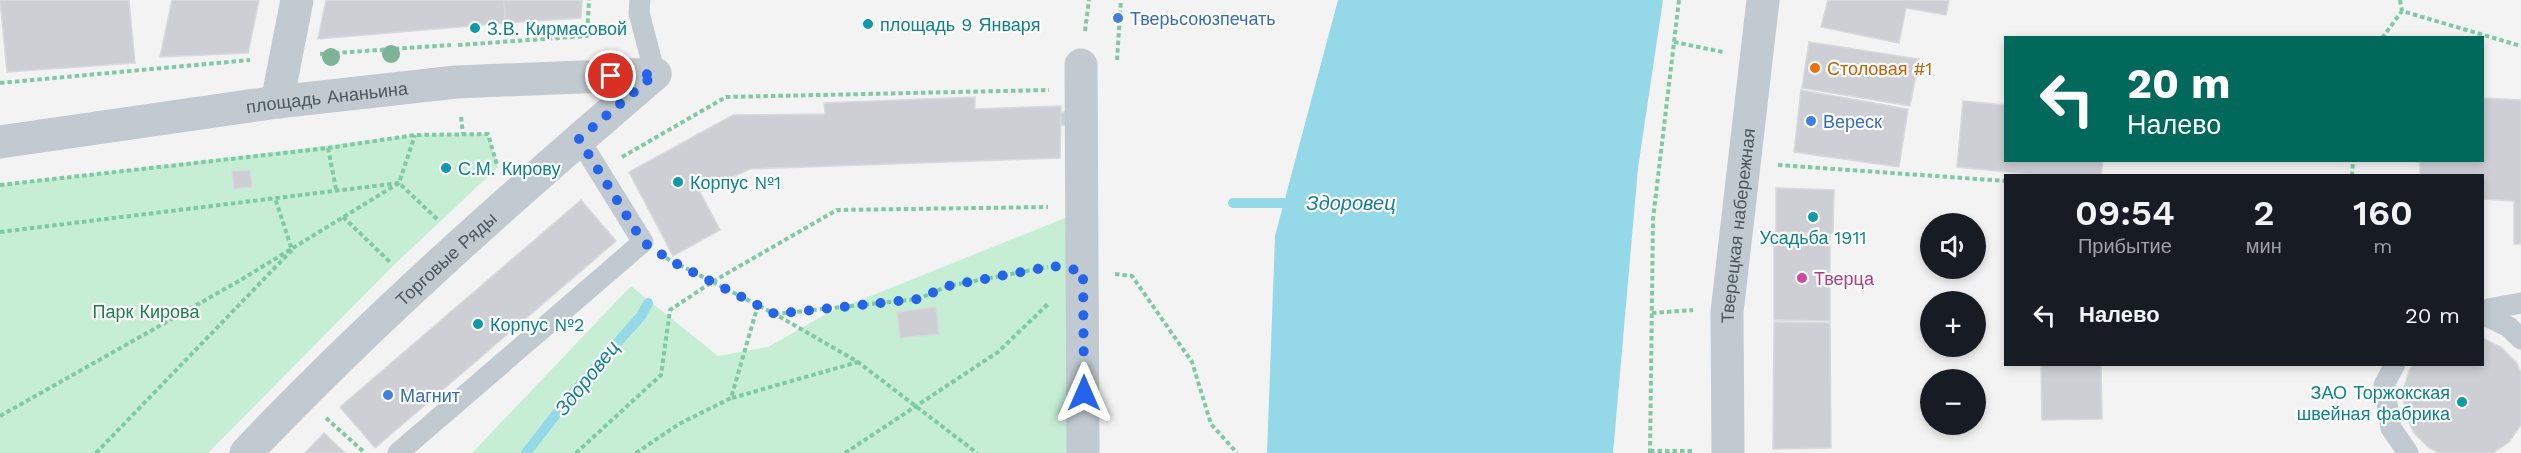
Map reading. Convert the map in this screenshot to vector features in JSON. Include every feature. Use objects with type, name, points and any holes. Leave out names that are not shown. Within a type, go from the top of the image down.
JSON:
[{"type":"street","points":[[276,102],[297,0]]},
{"type":"street","name":"Тверецкая набережная","points":[[1716,452],[1727,312],[1763,0]]},
{"type":"street","name":"площадь Ананьина","points":[[0,142],[276,102],[456,82],[655,74]]},
{"type":"street","name":"Торговые Ряды","points":[[246,453],[301,396],[429,273],[655,74]]},
{"type":"street","points":[[1082,77],[1083,453]]},
{"type":"lane","points":[[640,0],[639,13],[655,74]]},
{"type":"lane","points":[[399,453],[643,242],[579,139]]},
{"type":"lane","points":[[2484,312],[2521,303]]},
{"type":"lane","points":[[2484,313],[2509,327],[2521,339]]},
{"type":"lane","points":[[2394,366],[2384,385],[2391,428],[2408,453]]},
{"type":"path","points":[[1679,0],[1653,219],[1650,452],[1716,452]]},
{"type":"path","points":[[2383,36],[2402,11],[2400,0]]},
{"type":"path","points":[[2402,11],[2521,46]]},
{"type":"path","points":[[1674,42],[1730,53]]},
{"type":"path","points":[[600,170],[726,97],[1082,77]]},
{"type":"path","points":[[0,185],[328,148],[414,135],[463,134]]},
{"type":"path","points":[[0,416],[292,250],[399,183],[414,135]]},
{"type":"path","points":[[328,148],[336,189]]},
{"type":"path","points":[[1744,162],[2004,182]]},
{"type":"path","points":[[0,232],[399,183],[440,221]]},
{"type":"path","points":[[275,198],[292,250]]},
{"type":"path","points":[[576,453],[662,375],[670,310],[712,282],[837,210],[1083,207]]},
{"type":"path","points":[[343,217],[384,255]]},
{"type":"path","points":[[643,242],[673,262],[775,314],[858,362],[978,453]]},
{"type":"path","points":[[96,453],[292,250]]},
{"type":"path","points":[[775,314],[918,299],[948,286],[1053,266],[1132,276],[1192,362],[1210,424],[1237,453]]},
{"type":"path","points":[[844,453],[998,352],[1083,271]]},
{"type":"path","points":[[731,398],[758,305]]},
{"type":"path","points":[[1652,313],[1700,310]]},
{"type":"path","points":[[636,453],[679,424],[731,398],[858,362]]},
{"type":"path","points":[[301,396],[365,453]]},
{"type":"green space","name":"Парк Кирова","points":[[488,134],[498,167],[394,265],[208,453],[0,453],[0,185],[415,135]]},
{"type":"green space","points":[[1070,216],[1071,453],[472,453],[631,286],[718,356],[768,347],[828,313]]},
{"type":"water","points":[[1338,0],[1663,0],[1638,168],[1613,453],[1267,453],[1275,236]]},
{"type":"building","points":[[0,0],[129,0],[135,63],[7,72]]},
{"type":"building","points":[[172,0],[259,0],[248,53],[160,57]]},
{"type":"building","points":[[326,0],[504,0],[506,23],[318,39]]},
{"type":"building","points":[[504,0],[582,0],[581,18],[506,23]]},
{"type":"building","points":[[1828,0],[1949,0],[1946,15],[1906,8],[1899,43],[1821,27]]},
{"type":"building","points":[[1809,42],[1919,59],[1910,106],[1802,88]]},
{"type":"building","points":[[1801,90],[1908,109],[1899,167],[1794,152]]},
{"type":"building","name":"Корпус №1","points":[[975,97],[975,109],[1061,106],[1060,158],[750,169],[700,192],[720,230],[673,256],[629,172],[733,115],[825,114],[824,103]]},
{"type":"building","points":[[2484,98],[2521,100],[2521,244],[2514,244],[2514,201],[2484,199],[2484,174],[2420,174],[2420,162],[2484,162]]},
{"type":"building","points":[[1963,101],[2004,105],[2004,162],[2103,162],[2101,174],[2030,174],[1957,167]]},
{"type":"building","points":[[1061,112],[1068,112],[1068,125],[1061,125]]},
{"type":"building","points":[[250,170],[252,187],[234,189],[232,171]]},
{"type":"building","points":[[1776,188],[1834,190],[1833,234],[1776,232]]},
{"type":"building","name":"Корпус №2","points":[[581,200],[616,241],[375,448],[340,407]]},
{"type":"building","name":"Тверца","points":[[1774,234],[1830,236],[1830,321],[1774,320]]},
{"type":"building","points":[[936,307],[939,334],[900,338],[897,312]]},
{"type":"building","points":[[1774,322],[1830,323],[1831,448],[1773,449]]},
{"type":"building","name":"ЗАО Торжокская швейная фабрика","points":[[2484,339],[2501,347],[2516,362],[2521,372],[2521,425],[2509,442],[2493,453],[2439,453],[2429,448],[2414,433],[2405,413],[2403,391],[2412,366],[2484,366]]},
{"type":"building","points":[[2041,366],[2101,366],[2102,419],[2042,420]]},
{"type":"building","points":[[324,433],[345,453],[305,453]]},
{"type":"waterway","name":"Здоровец","points":[[1233,203],[1299,203]]},
{"type":"waterway","name":"Здоровец","points":[[526,453],[572,394],[641,316],[648,303]]},
{"type":"place","name":"Тверьсоюзпечать","points":[[1118,18]]},
{"type":"place","name":"площадь 9 Января","points":[[868,24]]},
{"type":"place","name":"З.В. Кирмасовой","points":[[475,28]]},
{"type":"place","name":"Столовая #1","points":[[1815,68]]},
{"type":"place","name":"Вереск","points":[[1811,121]]},
{"type":"place","name":"С.М. Кирову","points":[[446,168]]},
{"type":"place","name":"Корпус №1","points":[[678,182]]},
{"type":"place","name":"Усадьба 1911","points":[[1813,217]]},
{"type":"place","name":"Тверца","points":[[1802,278]]},
{"type":"place","name":"Корпус №2","points":[[478,324]]},
{"type":"place","name":"Магнит","points":[[388,395]]},
{"type":"place","name":"ЗАО Торжокская швейная фабрика","points":[[2462,402]]},
{"type":"route","points":[[611,76],[655,74],[579,139],[643,242],[673,262],[775,314],[918,299],[948,286],[1053,266],[1083,271],[1084,393]]}]
